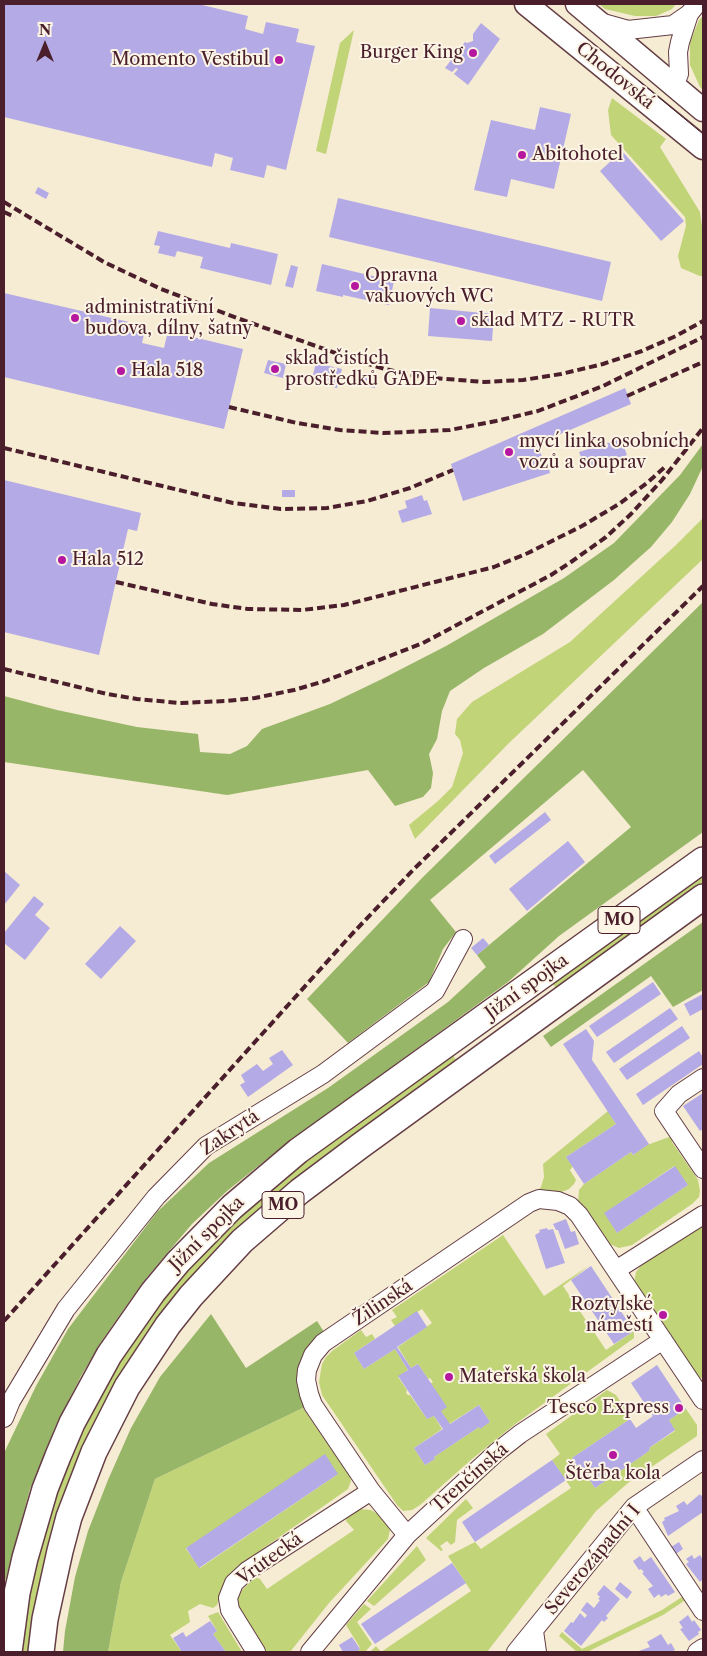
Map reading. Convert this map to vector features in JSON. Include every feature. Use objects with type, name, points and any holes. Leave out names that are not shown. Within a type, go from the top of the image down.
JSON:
[{"type":"highway","name":"Jižní spojka","points":[[9,1652],[17,1593],[25,1558],[37,1515],[58,1456],[90,1389],[109,1355],[153,1292],[178,1262],[232,1207],[298,1152],[703,860]]},
{"type":"highway","name":"Jižní spojka","points":[[41,1652],[45,1619],[60,1551],[81,1484],[94,1452],[127,1387],[168,1325],[197,1289],[242,1241],[328,1169],[703,897]]},
{"type":"main road","name":"Chodovská","points":[[526,4],[703,148]]},
{"type":"main road","name":"Chodovská","points":[[577,4],[703,110]]},
{"type":"street","points":[[600,22],[628,30],[652,29],[673,25],[693,9]]},
{"type":"street","points":[[674,86],[678,74],[680,42],[693,9]]},
{"type":"street","name":"Zakrytá","points":[[4,1418],[11,1401],[66,1309],[156,1197],[206,1146],[323,1074],[435,992],[463,939]]},
{"type":"street","points":[[703,1078],[679,1094],[664,1111],[703,1169]]},
{"type":"street","name":"Žilinská","points":[[406,1535],[371,1491],[313,1405],[306,1380],[312,1355],[323,1343],[529,1203],[539,1199],[558,1201],[570,1206],[579,1215],[616,1270]]},
{"type":"street","points":[[703,1214],[616,1270],[703,1400]]},
{"type":"street","name":"Trenčínská","points":[[310,1652],[406,1535],[497,1452],[520,1434],[662,1340]]},
{"type":"street","name":"Severozápadní I","points":[[516,1652],[634,1507],[703,1460]]},
{"type":"street","name":"Vrútecká","points":[[256,1652],[230,1610],[228,1598],[234,1583],[247,1571],[371,1491]]},
{"type":"street","points":[[634,1507],[703,1611]]},
{"type":"street","points":[[534,1631],[537,1652]]},
{"type":"street","points":[[697,1652],[703,1648]]},
{"type":"green space","points":[[599,4],[676,4],[672,9],[656,16],[635,16],[605,9]]},
{"type":"green space","points":[[703,16],[703,90],[690,65],[690,42],[699,20]]},
{"type":"green space","points":[[354,30],[326,154],[316,151],[340,43]]},
{"type":"green space","points":[[612,98],[666,139],[660,147],[700,212],[703,234],[703,276],[681,268],[678,256],[686,226],[685,217],[611,135],[608,110]]},
{"type":"green space","points":[[703,444],[703,466],[690,494],[672,522],[651,547],[614,580],[543,634],[484,668],[450,691],[442,711],[437,739],[429,754],[433,773],[431,788],[423,797],[395,806],[368,770],[227,795],[4,762],[4,696],[57,710],[137,727],[198,734],[200,752],[230,754],[247,746],[262,729],[330,704],[382,679],[446,646],[564,578],[614,543],[680,475]]},
{"type":"green space","points":[[703,518],[703,559],[509,743],[415,839],[409,825],[452,787],[463,753],[460,740],[455,734],[457,719],[472,702],[570,642]]},
{"type":"green space","points":[[703,602],[703,832],[559,936],[508,982],[282,1147],[227,1191],[192,1224],[147,1277],[101,1342],[81,1376],[56,1425],[30,1489],[4,1585],[4,1453],[36,1386],[68,1329],[157,1212],[209,1163],[328,1088],[448,1002],[486,967],[477,955],[631,827],[583,770],[430,900],[456,932],[443,949],[429,982],[348,1043],[307,999],[423,877]]},
{"type":"green space","points":[[703,873],[703,882],[556,988],[552,983]]},
{"type":"green space","points":[[703,922],[703,990],[673,1007],[651,976],[551,1047],[543,1036]]},
{"type":"green space","points":[[452,1054],[456,1060],[314,1164],[239,1226],[221,1243],[179,1290],[139,1344],[109,1393],[91,1428],[64,1493],[52,1528],[43,1565],[28,1652],[21,1652],[35,1566],[57,1490],[85,1425],[117,1365],[148,1319],[198,1257],[233,1221],[309,1158]]},
{"type":"green space","points":[[608,1111],[616,1124],[566,1157],[573,1166],[570,1170],[576,1180],[574,1184],[569,1189],[559,1193],[535,1194],[541,1187],[544,1177],[543,1164]]},
{"type":"green space","points":[[672,1136],[672,1142],[698,1180],[699,1197],[692,1204],[632,1245],[619,1248],[610,1244],[583,1205],[580,1207],[578,1202],[579,1190],[584,1184],[631,1152],[633,1155],[647,1145]],"holes":[[[674,1166],[688,1185],[617,1233],[605,1213]]]},
{"type":"green space","points":[[703,1223],[703,1378],[695,1377],[634,1283],[636,1272],[643,1263]]},
{"type":"green space","name":"Mateřská škola","points":[[503,1235],[544,1296],[590,1265],[563,1286],[606,1350],[634,1331],[634,1338],[514,1425],[420,1505],[412,1510],[403,1511],[322,1395],[319,1382],[322,1364],[332,1351],[361,1330],[366,1337],[372,1334],[375,1339],[354,1353],[364,1369],[395,1349],[408,1370],[398,1377],[407,1390],[406,1393],[410,1395],[427,1419],[434,1416],[442,1429],[414,1448],[425,1465],[479,1427],[490,1422],[479,1405],[449,1424],[441,1411],[431,1383],[433,1382],[430,1378],[428,1379],[418,1364],[411,1368],[398,1347],[432,1323],[422,1309],[395,1326],[391,1320],[397,1317],[392,1310]]},
{"type":"green space","points":[[211,1314],[246,1368],[317,1321],[324,1332],[316,1339],[307,1406],[155,1479],[121,1582],[108,1652],[63,1652],[75,1577],[88,1531],[108,1480],[131,1428],[160,1377]]},
{"type":"green space","points":[[607,1390],[616,1395],[630,1416],[630,1419],[572,1458],[580,1469],[582,1468],[595,1488],[675,1431],[669,1420],[686,1409],[697,1425],[697,1436],[628,1483],[596,1511],[487,1652],[381,1652],[471,1591],[448,1556],[475,1542],[481,1549],[571,1488],[552,1460],[560,1454],[546,1434]]},
{"type":"green space","points":[[303,1408],[351,1481],[348,1489],[238,1566],[230,1574],[223,1586],[217,1605],[213,1608],[200,1604],[188,1611],[190,1622],[170,1635],[182,1652],[108,1652],[121,1582],[155,1479]],"holes":[[[338,1474],[200,1568],[186,1548]]]},
{"type":"green space","points":[[466,1499],[473,1508],[457,1520],[455,1542],[451,1545],[447,1541],[440,1546],[443,1550],[441,1551],[426,1538]]},
{"type":"green space","points":[[359,1509],[371,1510],[381,1516],[390,1530],[388,1539],[329,1603],[290,1652],[263,1652],[237,1611],[236,1602],[242,1590],[255,1577],[260,1579],[267,1589],[354,1530],[346,1521],[347,1515]]},
{"type":"green space","points":[[417,1546],[426,1560],[374,1606],[367,1601]]},
{"type":"green space","points":[[685,1595],[687,1599],[663,1615],[587,1652],[577,1652],[559,1636],[562,1632],[582,1649],[662,1610]]},
{"type":"green space","points":[[364,1604],[371,1609],[357,1622],[372,1644],[365,1652],[354,1652],[360,1649],[346,1625]]},
{"type":"green space","points":[[218,1612],[242,1652],[226,1652],[213,1634],[217,1631],[208,1616]]},
{"type":"green space","points":[[376,1646],[381,1652],[370,1652]]},
{"type":"building","points":[[4,4],[198,4],[248,16],[245,29],[263,34],[266,22],[299,29],[296,42],[315,46],[286,170],[267,165],[264,178],[230,170],[233,158],[215,153],[212,167],[4,117]]},
{"type":"building","name":"Burger King","points":[[481,23],[500,39],[468,85],[454,74],[458,69],[456,68],[452,72],[445,68],[465,42],[473,41],[473,34]]},
{"type":"building","name":"Abitohotel","points":[[540,107],[571,114],[554,189],[511,179],[507,197],[474,190],[491,120],[535,130]]},
{"type":"building","points":[[622,151],[684,221],[661,241],[600,171]]},
{"type":"building","points":[[38,187],[49,193],[46,199],[35,193]]},
{"type":"building","points":[[338,198],[611,262],[602,301],[329,237]]},
{"type":"building","points":[[158,231],[230,248],[231,243],[278,254],[271,285],[200,268],[203,257],[177,251],[175,257],[158,253],[160,246],[154,245]]},
{"type":"building","name":"Opravna vakuových WC","points":[[322,264],[394,281],[389,305],[316,291]]},
{"type":"building","points":[[291,265],[298,267],[293,288],[285,286]]},
{"type":"building","name":"Hala 518","points":[[4,293],[146,326],[142,343],[164,348],[168,331],[243,349],[224,429],[4,377]]},
{"type":"building","name":"sklad MTZ - RUTR","points":[[430,308],[494,314],[492,341],[428,336]]},
{"type":"building","name":"sklad čistích prostředků GADE","points":[[268,360],[286,364],[283,378],[264,373]]},
{"type":"building","points":[[316,363],[342,369],[337,388],[311,382]]},
{"type":"building","points":[[358,376],[376,380],[375,388],[357,384]]},
{"type":"building","name":"mycí linka osobních vozů a souprav","points":[[625,388],[631,404],[537,444],[544,462],[547,461],[550,473],[463,501],[451,464]]},
{"type":"building","points":[[621,439],[627,455],[603,465],[602,462],[585,468],[579,452]]},
{"type":"building","name":"Hala 512","points":[[4,480],[141,513],[137,531],[128,529],[99,655],[4,632]]},
{"type":"building","points":[[282,490],[295,490],[295,497],[282,497]]},
{"type":"building","points":[[422,495],[424,501],[427,500],[432,514],[402,523],[398,511],[407,508],[405,501]]},
{"type":"building","points":[[545,812],[551,820],[495,864],[489,856]]},
{"type":"building","points":[[568,841],[585,862],[527,911],[509,889]]},
{"type":"building","points":[[4,871],[20,885],[4,905]]},
{"type":"building","points":[[34,896],[44,904],[35,915],[50,928],[25,960],[4,943],[4,933]]},
{"type":"building","points":[[120,926],[136,941],[101,979],[85,964]]},
{"type":"building","points":[[483,938],[489,945],[477,955],[471,948]]},
{"type":"building","points":[[653,982],[661,994],[597,1037],[589,1026]]},
{"type":"building","points":[[703,994],[703,1009],[690,1016],[684,1004]]},
{"type":"building","points":[[670,1008],[678,1019],[614,1063],[606,1052]]},
{"type":"building","points":[[682,1026],[690,1038],[627,1080],[619,1069]]},
{"type":"building","points":[[586,1029],[594,1041],[592,1060],[649,1144],[633,1155],[631,1152],[584,1184],[566,1157],[616,1124],[563,1044]]},
{"type":"building","points":[[282,1050],[293,1065],[248,1097],[240,1085],[245,1082],[241,1075],[257,1064],[263,1071],[273,1064],[269,1058]]},
{"type":"building","points":[[699,1051],[703,1057],[703,1064],[643,1105],[636,1094]]},
{"type":"building","points":[[703,1093],[703,1129],[700,1131],[683,1106]]},
{"type":"building","points":[[675,1166],[688,1185],[617,1233],[604,1213]]},
{"type":"building","points":[[566,1219],[571,1232],[575,1231],[579,1244],[565,1249],[558,1230],[556,1230],[553,1224]]},
{"type":"building","points":[[547,1228],[548,1230],[553,1229],[565,1263],[546,1269],[535,1235],[540,1232],[539,1230]]},
{"type":"building","points":[[591,1266],[634,1331],[614,1344],[571,1280]]},
{"type":"building","points":[[417,1311],[427,1327],[397,1347],[411,1368],[418,1364],[447,1407],[441,1411],[450,1424],[479,1405],[490,1422],[480,1429],[479,1427],[425,1465],[414,1448],[443,1429],[434,1416],[427,1419],[398,1376],[408,1370],[395,1349],[364,1369],[354,1353]]},
{"type":"building","points":[[657,1365],[686,1409],[669,1420],[675,1430],[649,1448],[650,1450],[642,1456],[595,1488],[582,1468],[580,1470],[572,1458],[630,1419],[636,1428],[653,1416],[631,1383]]},
{"type":"building","points":[[325,1454],[338,1474],[199,1568],[186,1548]]},
{"type":"building","points":[[552,1460],[566,1480],[475,1542],[462,1522]]},
{"type":"building","points":[[700,1494],[701,1496],[703,1494],[703,1512],[668,1536],[662,1522],[665,1520],[664,1518],[679,1511],[676,1506],[684,1501],[687,1505]]},
{"type":"building","points":[[679,1542],[683,1549],[673,1556],[668,1549]]},
{"type":"building","points":[[692,1555],[694,1559],[700,1555],[703,1560],[703,1579],[700,1582],[686,1564],[689,1562],[686,1559]]},
{"type":"building","points":[[640,1556],[644,1562],[651,1557],[675,1592],[661,1597],[659,1594],[654,1598],[648,1589],[653,1586],[642,1573],[644,1572],[641,1569],[639,1570],[633,1561]]},
{"type":"building","points":[[452,1563],[466,1583],[375,1644],[361,1624]]},
{"type":"building","points":[[620,1582],[632,1592],[627,1599],[615,1589]]},
{"type":"building","points":[[604,1585],[620,1599],[606,1616],[608,1618],[604,1622],[602,1620],[581,1646],[564,1631],[580,1613],[585,1618],[587,1615],[581,1610],[587,1602],[594,1608],[600,1600],[597,1594]]},
{"type":"building","points":[[688,1615],[692,1622],[694,1620],[701,1630],[698,1632],[699,1634],[689,1641],[680,1629],[683,1628],[679,1622]]},
{"type":"building","points":[[210,1621],[217,1631],[213,1634],[226,1652],[182,1652],[173,1638],[183,1632],[186,1637]]},
{"type":"building","points":[[661,1634],[668,1645],[671,1643],[675,1650],[671,1652],[636,1652],[650,1647],[647,1642]]},
{"type":"building","points":[[352,1637],[360,1649],[356,1652],[343,1652],[339,1645]]},
{"type":"tram line","points":[[639,81],[703,134]]},
{"type":"railway","points":[[4,202],[104,262],[161,289],[361,362],[422,377],[484,382],[523,380],[561,374],[603,364],[642,351],[676,336],[703,321]]},
{"type":"railway","points":[[4,212],[15,217]]},
{"type":"railway","points":[[229,407],[297,423],[340,430],[383,433],[450,430],[538,411],[603,386],[703,337]]},
{"type":"railway","points":[[627,396],[703,362]]},
{"type":"railway","points":[[4,669],[107,694],[180,703],[255,698],[325,681],[423,643],[551,575],[571,562],[606,537],[631,514],[662,480],[703,428]]},
{"type":"railway","points":[[4,448],[233,503],[281,509],[327,508],[367,501],[410,488],[453,470]]},
{"type":"railway","points":[[116,582],[212,604],[248,609],[302,610],[344,605],[494,567],[528,553],[582,526],[619,504],[667,465]]},
{"type":"railway","points":[[4,1321],[352,934],[414,869],[703,586]]},
{"type":"place","name":"Burger King","points":[[473,53]]},
{"type":"place","name":"Momento Vestibul","points":[[279,60]]},
{"type":"place","name":"Abitohotel","points":[[522,155]]},
{"type":"place","name":"Opravna vakuových WC","points":[[355,286]]},
{"type":"place","name":"administrativní budova, dílny, šatny","points":[[75,318]]},
{"type":"place","name":"sklad MTZ - RUTR","points":[[461,321]]},
{"type":"place","name":"sklad čistích prostředků GADE","points":[[275,369]]},
{"type":"place","name":"Hala 518","points":[[121,371]]},
{"type":"place","name":"mycí linka osobních vozů a souprav","points":[[509,452]]},
{"type":"place","name":"Hala 512","points":[[62,560]]},
{"type":"place","name":"Roztylské náměstí","points":[[663,1315]]},
{"type":"place","name":"Mateřská škola","points":[[449,1377]]},
{"type":"place","name":"Tesco Express","points":[[679,1408]]},
{"type":"place","name":"Štěrba kola","points":[[613,1455]]}]
